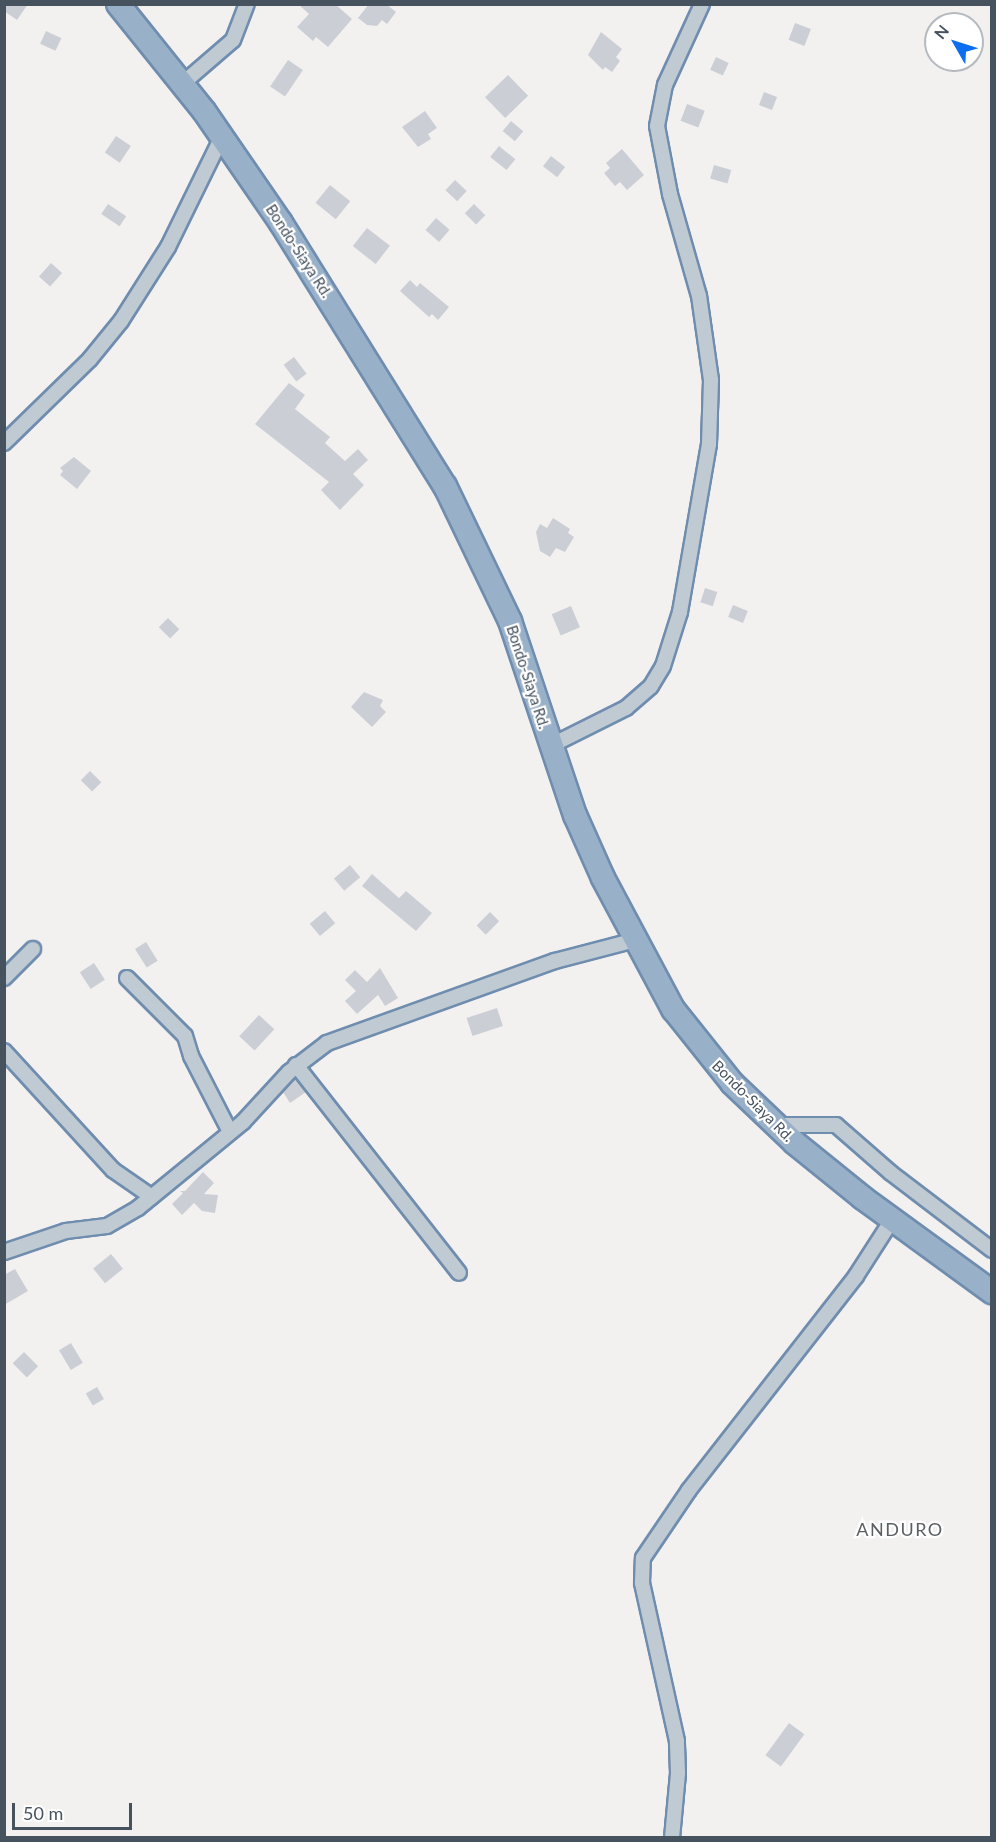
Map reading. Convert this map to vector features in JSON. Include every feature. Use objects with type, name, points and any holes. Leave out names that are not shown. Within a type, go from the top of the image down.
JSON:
[{"type":"highway","name":"Bondo-Siaya Rd.","points":[[118,4],[222,137],[344,319],[445,486],[510,621],[550,746],[587,842],[635,940],[673,1009],[696,1040],[775,1125],[892,1220],[992,1292]]},
{"type":"street","points":[[182,84],[233,40],[246,4]]},
{"type":"street","points":[[550,746],[626,708],[651,687],[663,666],[680,612],[709,444],[711,380],[699,297],[668,183],[657,126],[665,85],[702,4]]},
{"type":"street","points":[[4,443],[83,366],[121,321],[168,247],[222,137]]},
{"type":"street","points":[[4,1252],[66,1231],[107,1226],[152,1197],[230,1132],[297,1065],[327,1043],[555,961],[635,940]]},
{"type":"street","points":[[4,978],[33,949]]},
{"type":"street","points":[[127,978],[185,1036],[190,1056],[230,1132]]},
{"type":"street","points":[[4,1051],[113,1170],[152,1197]]},
{"type":"street","points":[[297,1065],[459,1273]]},
{"type":"street","points":[[775,1125],[836,1125],[914,1192],[992,1250]]},
{"type":"street","points":[[672,1838],[678,1773],[677,1741],[642,1582],[643,1558],[689,1490],[856,1276],[892,1220]]},
{"type":"building","points":[[4,4],[28,4],[17,20],[4,11]]},
{"type":"building","points":[[298,4],[335,4],[352,19],[328,47],[316,37],[313,41],[297,27],[309,14]]},
{"type":"building","points":[[369,4],[386,4],[396,12],[387,24],[382,20],[377,26],[367,25],[358,18]]},
{"type":"building","points":[[795,23],[811,29],[804,46],[789,40]]},
{"type":"building","points":[[46,31],[61,38],[55,51],[40,44]]},
{"type":"building","points":[[601,32],[622,49],[616,57],[620,61],[612,72],[605,67],[603,70],[588,55]]},
{"type":"building","points":[[716,57],[729,63],[723,76],[710,70]]},
{"type":"building","points":[[288,60],[303,70],[285,97],[270,87]]},
{"type":"building","points":[[508,75],[528,96],[505,118],[485,97]]},
{"type":"building","points":[[764,92],[777,97],[772,110],[759,105]]},
{"type":"building","points":[[687,104],[705,111],[698,128],[681,121]]},
{"type":"building","points":[[425,111],[437,128],[428,134],[431,139],[418,147],[402,127]]},
{"type":"building","points":[[511,121],[523,131],[515,141],[503,131]]},
{"type":"building","points":[[116,136],[131,146],[120,163],[105,153]]},
{"type":"building","points":[[499,146],[515,159],[507,170],[490,157]]},
{"type":"building","points":[[622,149],[644,175],[627,190],[620,182],[615,186],[604,173],[610,168],[606,163]]},
{"type":"building","points":[[551,156],[565,167],[557,177],[543,166]]},
{"type":"building","points":[[714,165],[731,170],[727,183],[710,178]]},
{"type":"building","points":[[455,180],[467,191],[457,201],[445,190]]},
{"type":"building","points":[[330,185],[350,201],[336,219],[316,203]]},
{"type":"building","points":[[108,204],[126,216],[120,226],[101,214]]},
{"type":"building","points":[[474,204],[485,215],[476,225],[465,213]]},
{"type":"building","points":[[436,218],[450,230],[439,242],[426,230]]},
{"type":"building","points":[[367,228],[390,246],[376,264],[353,246]]},
{"type":"building","points":[[51,263],[62,273],[50,286],[39,276]]},
{"type":"building","points":[[410,280],[417,287],[420,283],[449,307],[438,320],[432,314],[429,317],[400,291]]},
{"type":"building","points":[[294,357],[307,374],[296,382],[284,365]]},
{"type":"building","points":[[289,383],[305,395],[295,409],[330,437],[325,443],[345,461],[358,449],[368,460],[353,474],[364,485],[340,510],[321,490],[329,482],[255,424]]},
{"type":"building","points":[[74,457],[91,471],[77,489],[60,475],[63,471],[60,468]]},
{"type":"building","points":[[553,518],[570,529],[568,533],[574,537],[565,552],[556,548],[550,557],[540,551],[536,532],[540,524],[547,528]]},
{"type":"building","points":[[705,588],[717,592],[713,606],[700,602]]},
{"type":"building","points":[[733,605],[748,611],[743,623],[728,617]]},
{"type":"building","points":[[571,606],[580,627],[561,635],[552,614]]},
{"type":"building","points":[[168,618],[179,629],[170,639],[159,627]]},
{"type":"building","points":[[364,692],[383,700],[380,706],[386,712],[372,727],[351,707]]},
{"type":"building","points":[[90,771],[101,782],[92,792],[81,780]]},
{"type":"building","points":[[350,865],[360,877],[344,891],[334,878]]},
{"type":"building","points":[[372,874],[399,898],[406,891],[432,913],[416,931],[362,886]]},
{"type":"building","points":[[325,911],[335,923],[320,936],[310,924]]},
{"type":"building","points":[[490,912],[499,921],[486,935],[477,925]]},
{"type":"building","points":[[146,942],[158,961],[147,968],[135,949]]},
{"type":"building","points":[[94,963],[105,980],[91,989],[80,972]]},
{"type":"building","points":[[380,968],[398,998],[385,1006],[378,995],[357,1014],[345,1001],[356,991],[345,980],[355,970],[367,982]]},
{"type":"building","points":[[497,1008],[503,1026],[472,1036],[467,1018]]},
{"type":"building","points":[[259,1015],[274,1029],[255,1051],[239,1036]]},
{"type":"building","points":[[295,1079],[306,1092],[290,1103],[283,1092]]},
{"type":"building","points":[[203,1172],[214,1183],[204,1194],[218,1195],[215,1213],[202,1211],[194,1203],[182,1215],[172,1204],[183,1193],[180,1191],[185,1191]]},
{"type":"building","points":[[111,1254],[123,1269],[105,1283],[93,1268]]},
{"type":"building","points":[[15,1269],[28,1291],[4,1305],[4,1275]]},
{"type":"building","points":[[71,1343],[83,1363],[71,1370],[59,1350]]},
{"type":"building","points":[[24,1352],[38,1366],[27,1377],[13,1363]]},
{"type":"building","points":[[97,1387],[104,1399],[93,1406],[86,1394]]},
{"type":"building","points":[[789,1723],[804,1734],[781,1767],[765,1755]]},
{"type":"district","name":"ANDURO","points":[[900,1529]]}]
